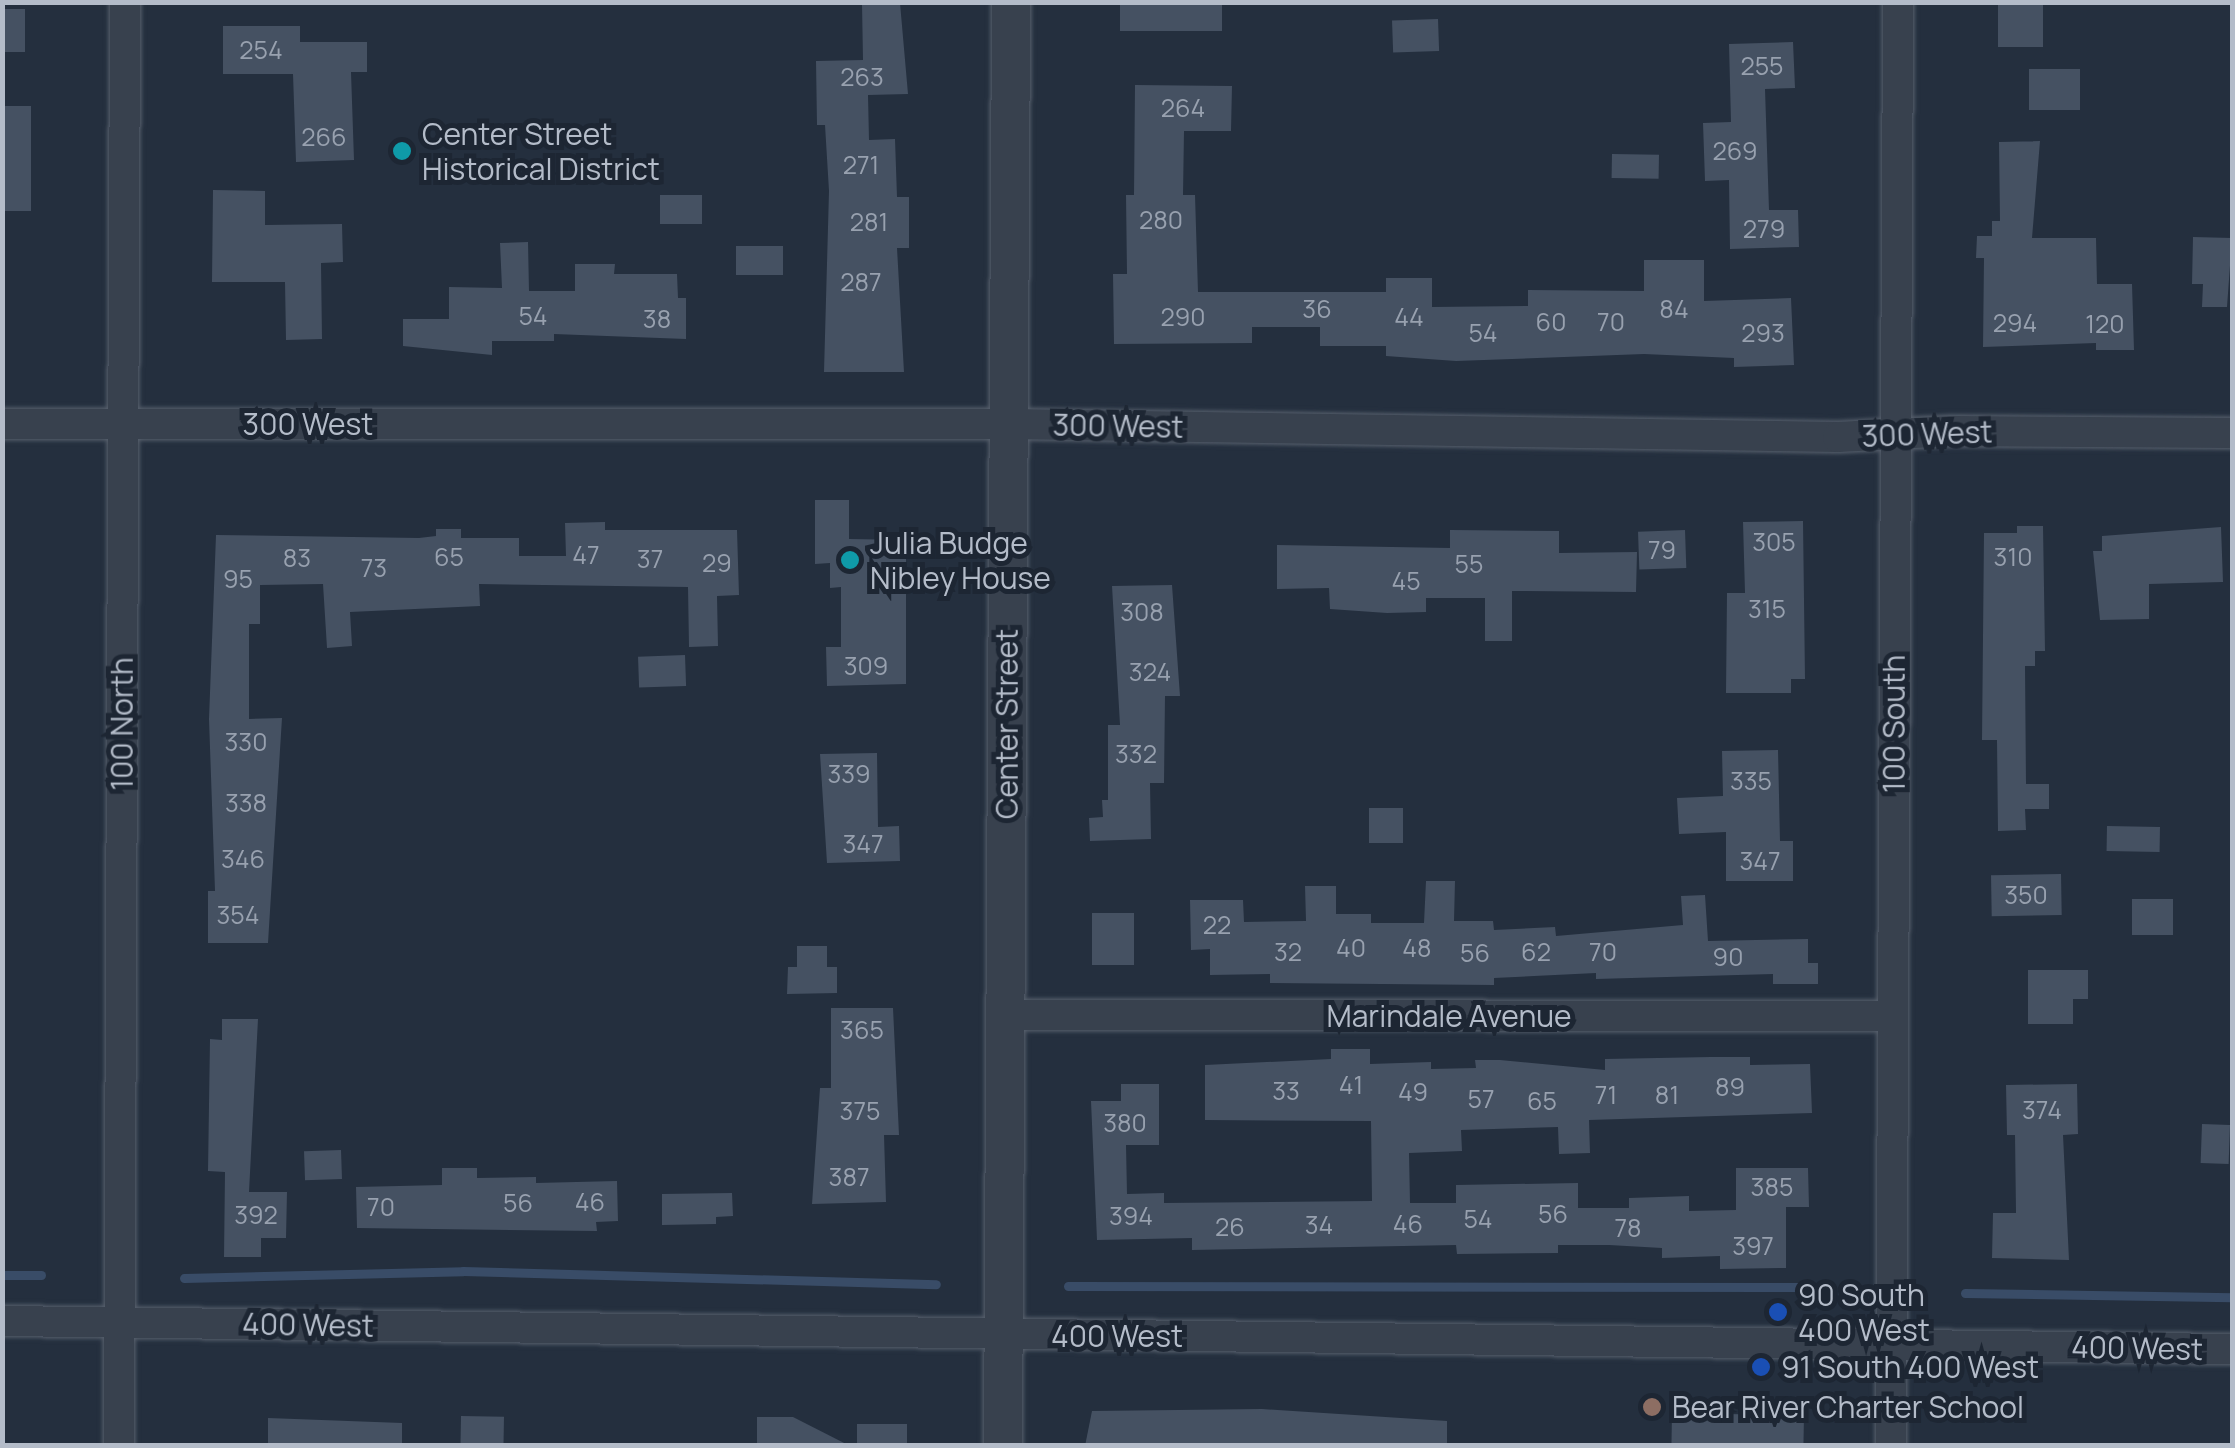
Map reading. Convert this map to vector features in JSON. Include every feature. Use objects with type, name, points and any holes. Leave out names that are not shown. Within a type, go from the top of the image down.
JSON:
[{"type":"street","name":"100 North","points":[[118,1446],[124,2]]},
{"type":"street","name":"Center Street","points":[[1003,1446],[1011,2]]},
{"type":"street","name":"100 South","points":[[1890,1446],[1898,2]]},
{"type":"street","name":"300 West","points":[[2,424],[1009,424],[1896,436],[2232,433]]},
{"type":"street","name":"Marindale Avenue","points":[[1005,1015],[1892,1016]]},
{"type":"street","name":"400 West","points":[[2,1321],[2232,1349]]},
{"type":"building","points":[[1120,2],[1222,2],[1222,31],[1120,31]]},
{"type":"building","points":[[1998,2],[2043,2],[2043,47],[1998,47]]},
{"type":"building","points":[[900,3],[908,94],[868,95],[869,140],[895,139],[897,197],[909,197],[909,248],[897,248],[904,372],[824,372],[829,191],[825,125],[817,125],[816,61],[863,60],[862,4]]},
{"type":"building","points":[[2,9],[25,9],[25,52],[2,52]]},
{"type":"building","points":[[1438,19],[1439,51],[1393,53],[1392,21]]},
{"type":"building","points":[[223,26],[300,26],[300,42],[367,42],[367,72],[351,72],[354,160],[296,162],[293,74],[223,74]]},
{"type":"building","points":[[1793,42],[1795,88],[1765,89],[1769,210],[1798,210],[1799,247],[1730,249],[1729,180],[1705,181],[1703,123],[1731,122],[1729,44]]},
{"type":"building","points":[[2029,69],[2080,69],[2080,110],[2029,110]]},
{"type":"building","points":[[1135,85],[1232,86],[1231,131],[1184,131],[1183,195],[1195,195],[1198,292],[1386,292],[1386,278],[1432,278],[1432,307],[1528,306],[1528,290],[1644,291],[1644,260],[1704,260],[1704,301],[1791,298],[1794,365],[1734,367],[1734,358],[1644,354],[1456,361],[1386,356],[1386,346],[1320,346],[1320,327],[1252,327],[1252,343],[1114,344],[1113,274],[1127,274],[1126,195],[1134,195]]},
{"type":"building","points":[[2,106],[31,106],[31,211],[2,211]]},
{"type":"building","points":[[2040,141],[2032,238],[2096,238],[2097,284],[2132,284],[2134,350],[2096,350],[2096,343],[1983,347],[1984,258],[1976,258],[1977,236],[1992,236],[1992,221],[2000,221],[1999,142]]},
{"type":"building","points":[[1612,154],[1659,155],[1659,179],[1612,178]]},
{"type":"building","points":[[213,190],[265,191],[265,225],[342,224],[343,262],[321,263],[322,339],[286,340],[285,282],[212,282]]},
{"type":"building","points":[[660,195],[702,195],[702,224],[660,224]]},
{"type":"building","points":[[2193,237],[2232,238],[2227,307],[2202,307],[2203,284],[2192,284]]},
{"type":"building","points":[[528,242],[529,291],[575,291],[575,264],[615,264],[614,274],[677,274],[678,298],[686,298],[686,339],[554,334],[554,341],[492,341],[492,355],[403,346],[403,319],[449,319],[449,287],[502,288],[500,243]]},
{"type":"building","points":[[736,246],[783,246],[783,275],[736,275]]},
{"type":"building","points":[[815,500],[849,500],[849,539],[906,540],[906,684],[827,686],[826,647],[841,647],[841,587],[830,588],[830,563],[815,564]]},
{"type":"building","points":[[1803,521],[1805,679],[1791,679],[1791,693],[1726,693],[1727,593],[1745,593],[1743,522]]},
{"type":"building","points":[[605,522],[605,530],[737,530],[739,595],[717,596],[718,646],[689,647],[688,587],[479,584],[480,606],[350,612],[352,646],[327,648],[323,584],[260,585],[260,624],[249,624],[249,719],[282,718],[268,943],[208,943],[208,891],[215,891],[209,719],[216,535],[419,538],[436,536],[436,529],[461,529],[461,538],[519,538],[519,556],[566,556],[565,523]]},
{"type":"building","points":[[2017,526],[2043,526],[2045,651],[2035,651],[2035,666],[2025,666],[2026,784],[2049,784],[2049,809],[2025,809],[2026,830],[1998,831],[1997,740],[1982,740],[1984,533],[2017,533]]},
{"type":"building","points":[[2221,527],[2223,582],[2149,584],[2149,619],[2100,620],[2093,551],[2102,551],[2102,536]]},
{"type":"building","points":[[1450,530],[1559,531],[1559,553],[1637,552],[1636,592],[1512,591],[1512,641],[1485,641],[1485,598],[1426,598],[1426,612],[1387,613],[1330,609],[1329,588],[1277,589],[1277,545],[1450,548]]},
{"type":"building","points":[[1685,530],[1686,568],[1639,570],[1638,532]]},
{"type":"building","points":[[1172,585],[1180,696],[1165,696],[1164,783],[1150,783],[1151,839],[1090,841],[1089,818],[1103,817],[1102,800],[1108,800],[1108,725],[1120,725],[1112,586]]},
{"type":"building","points":[[685,655],[686,686],[639,688],[638,657]]},
{"type":"building","points":[[1778,750],[1780,841],[1793,841],[1793,881],[1726,881],[1726,832],[1679,834],[1677,798],[1723,796],[1722,751]]},
{"type":"building","points":[[877,753],[878,827],[899,826],[900,861],[827,863],[820,754]]},
{"type":"building","points":[[1369,808],[1403,808],[1403,843],[1369,843]]},
{"type":"building","points":[[2107,826],[2160,827],[2160,852],[2107,851]]},
{"type":"building","points":[[2061,874],[2062,915],[1992,916],[1991,875]]},
{"type":"building","points":[[1426,881],[1455,881],[1454,921],[1493,921],[1494,930],[1555,927],[1556,936],[1683,925],[1681,896],[1705,895],[1708,941],[1808,939],[1808,963],[1818,963],[1818,984],[1773,984],[1773,974],[1596,979],[1596,973],[1494,978],[1494,985],[1270,983],[1270,974],[1210,975],[1210,949],[1191,950],[1190,900],[1243,900],[1244,922],[1306,921],[1305,886],[1336,886],[1336,914],[1371,914],[1371,923],[1424,923]]},
{"type":"building","points":[[2132,899],[2173,899],[2173,935],[2132,935]]},
{"type":"building","points":[[1092,913],[1134,913],[1134,965],[1092,965]]},
{"type":"building","points":[[797,946],[827,946],[827,967],[837,967],[837,993],[787,994],[788,967],[797,967]]},
{"type":"building","points":[[2028,970],[2088,970],[2088,999],[2073,999],[2073,1024],[2028,1024]]},
{"type":"building","points":[[831,1008],[893,1008],[899,1135],[884,1135],[886,1202],[812,1204],[820,1088],[831,1088]]},
{"type":"building","points":[[222,1019],[258,1019],[249,1192],[287,1192],[286,1238],[261,1238],[261,1257],[224,1257],[225,1172],[208,1171],[210,1039],[222,1040]]},
{"type":"building","points":[[1331,1049],[1370,1049],[1370,1064],[1431,1062],[1431,1069],[1476,1068],[1475,1060],[1605,1070],[1605,1059],[1750,1057],[1750,1065],[1810,1064],[1812,1113],[1589,1120],[1590,1153],[1559,1154],[1558,1127],[1461,1130],[1462,1151],[1409,1153],[1410,1203],[1456,1203],[1456,1185],[1578,1183],[1578,1208],[1629,1208],[1629,1198],[1689,1196],[1689,1211],[1736,1210],[1736,1168],[1808,1168],[1809,1207],[1786,1207],[1786,1268],[1720,1269],[1720,1256],[1662,1258],[1662,1248],[1609,1245],[1558,1245],[1558,1253],[1457,1254],[1456,1245],[1192,1250],[1192,1238],[1097,1240],[1091,1101],[1121,1101],[1121,1084],[1159,1084],[1159,1145],[1126,1145],[1127,1194],[1164,1193],[1164,1203],[1372,1201],[1371,1121],[1205,1120],[1205,1065],[1331,1059]]},
{"type":"building","points":[[2077,1084],[2078,1134],[2063,1135],[2069,1260],[1992,1258],[1993,1213],[2016,1213],[2015,1135],[2007,1135],[2006,1085]]},
{"type":"building","points":[[2202,1124],[2230,1125],[2229,1164],[2201,1163]]},
{"type":"building","points":[[341,1150],[342,1179],[305,1180],[304,1151]]},
{"type":"building","points":[[442,1168],[477,1168],[477,1178],[536,1177],[536,1183],[617,1181],[618,1221],[596,1222],[597,1231],[357,1228],[356,1187],[442,1185]]},
{"type":"building","points":[[732,1193],[733,1216],[716,1217],[716,1224],[662,1225],[662,1194]]},
{"type":"building","points":[[1262,1409],[1447,1421],[1447,1446],[1085,1446],[1092,1411]]},
{"type":"building","name":"Bear River Charter School","points":[[1672,1413],[1804,1415],[1803,1446],[1671,1446]]},
{"type":"building","points":[[461,1416],[504,1417],[503,1446],[460,1446]]},
{"type":"building","points":[[757,1417],[793,1417],[850,1446],[757,1446]]},
{"type":"building","points":[[268,1418],[402,1423],[402,1446],[268,1446]]},
{"type":"building","points":[[857,1424],[907,1424],[907,1446],[857,1446]]},
{"type":"waterway","points":[[184,1278],[463,1271],[936,1284]]},
{"type":"waterway","points":[[2,1275],[41,1275]]},
{"type":"waterway","points":[[1068,1286],[1811,1287]]},
{"type":"waterway","points":[[1965,1293],[2232,1297]]},
{"type":"place","name":"Center Street Historical District","points":[[402,151]]},
{"type":"place","name":"Julia Budge Nibley House","points":[[850,560]]},
{"type":"place","name":"90 South 400 West","points":[[1778,1312]]},
{"type":"place","name":"91 South 400 West","points":[[1761,1367]]},
{"type":"place","name":"Bear River Charter School","points":[[1652,1407]]}]
